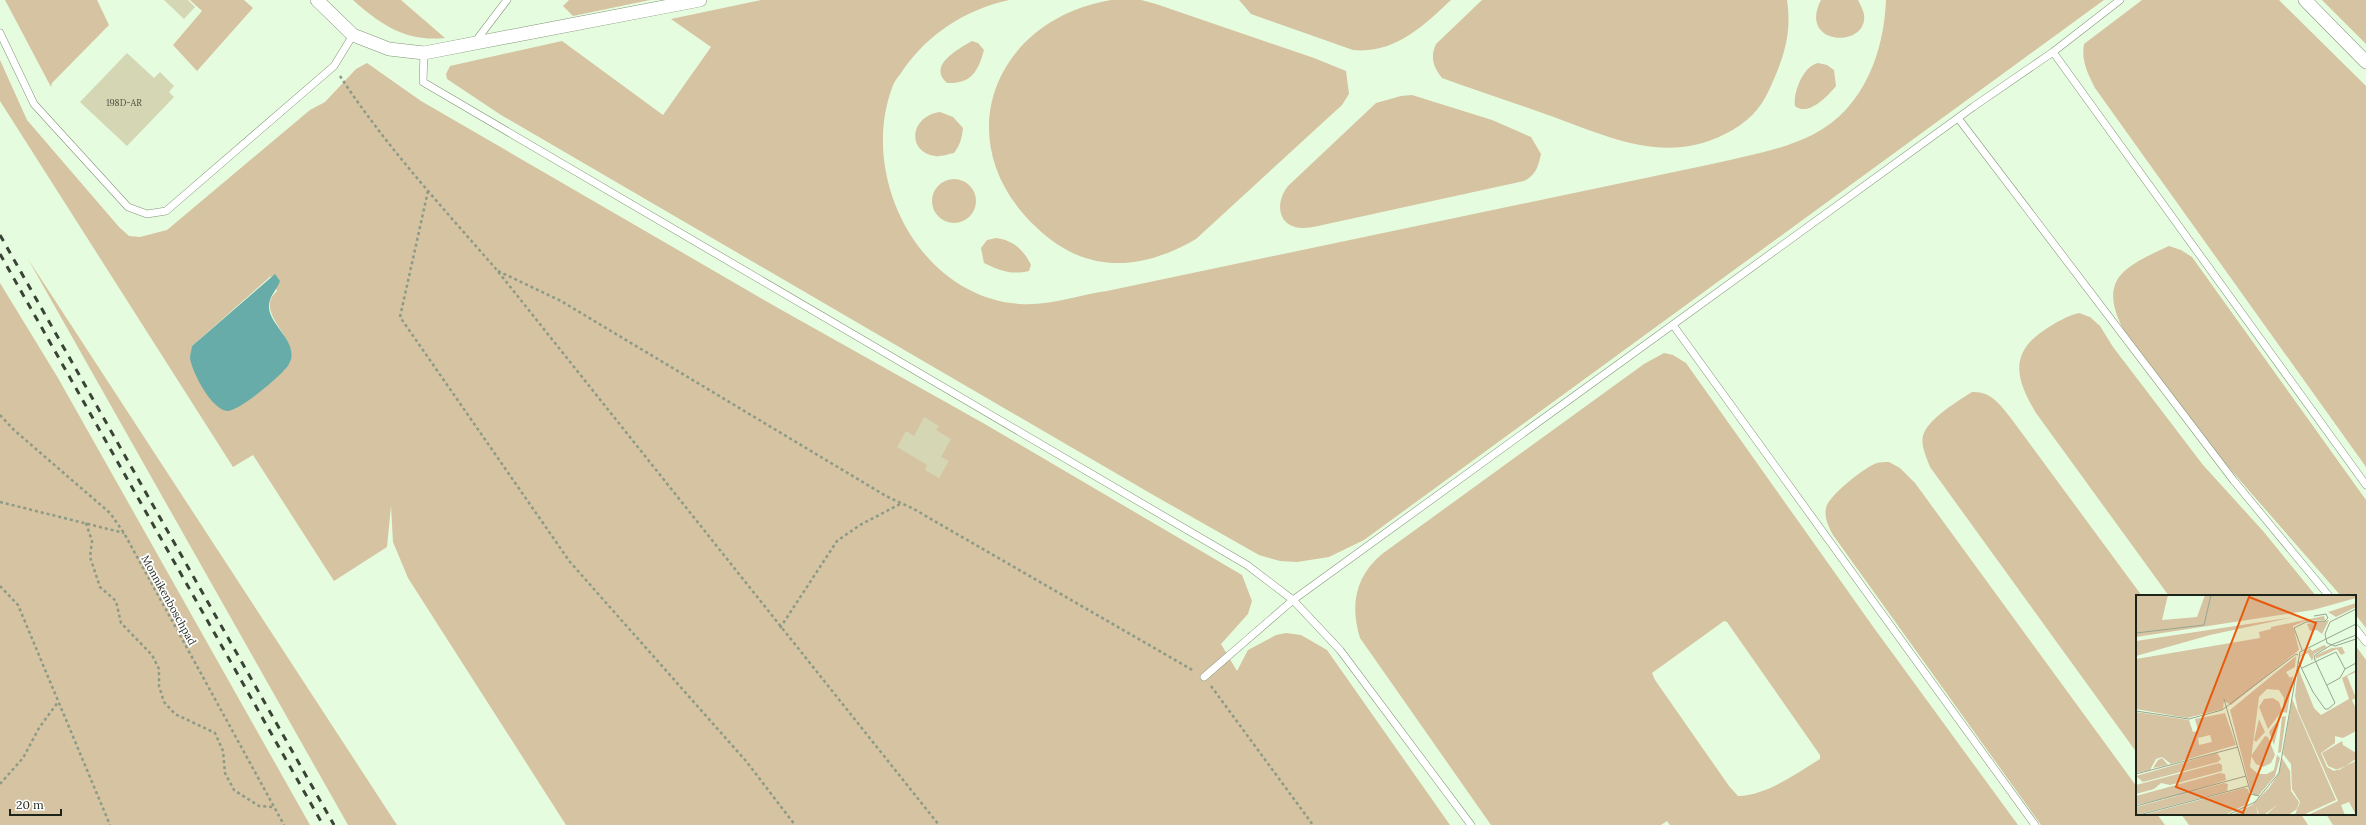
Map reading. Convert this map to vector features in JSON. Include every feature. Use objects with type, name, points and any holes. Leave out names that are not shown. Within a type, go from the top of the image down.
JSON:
[{"type":"street","points":[[317,0],[353,35],[389,49],[424,53],[700,0]]},
{"type":"street","points":[[2305,0],[2366,62]]},
{"type":"lane","points":[[475,42],[507,0]]},
{"type":"lane","points":[[1204,677],[1293,600],[1958,118],[2053,52],[2120,0]]},
{"type":"lane","points":[[0,33],[34,104],[128,207],[147,214],[166,211],[334,66],[353,35]]},
{"type":"lane","points":[[2053,52],[2366,485]]},
{"type":"lane","points":[[424,53],[423,82],[1247,565],[1293,600],[1340,650],[1471,825]]},
{"type":"lane","points":[[1958,118],[2234,481],[2328,595]]},
{"type":"lane","points":[[1673,326],[2035,825]]},
{"type":"lane","points":[[2356,629],[2366,642]]},
{"type":"path","points":[[334,66],[357,102],[428,191],[498,271],[780,628],[939,825]]},
{"type":"path","points":[[428,191],[400,317],[570,562],[746,761],[794,825]]},
{"type":"path","points":[[498,271],[561,301],[886,496],[902,503],[1204,677],[1314,825]]},
{"type":"path","name":"Monnikenboschpad","points":[[0,415],[14,430],[110,513],[124,533],[284,825]]},
{"type":"path","points":[[0,502],[124,533]]},
{"type":"path","points":[[780,628],[837,541],[860,525],[902,503]]},
{"type":"path","points":[[86,523],[92,540],[90,557],[100,587],[116,601],[121,623],[152,655],[159,669],[159,686],[164,702],[175,714],[215,733],[223,751],[225,773],[234,790],[259,806],[274,806]]},
{"type":"path","points":[[0,586],[18,605],[110,825]]},
{"type":"path","points":[[0,784],[23,758],[39,728],[58,702]]},
{"type":"shaded area","points":[[5,0],[97,0],[109,25],[52,83],[51,87]]},
{"type":"shaded area","points":[[190,0],[244,0],[253,8],[197,71],[173,45],[202,11]]},
{"type":"shaded area","points":[[353,0],[401,0],[445,38],[431,39],[418,37],[395,30],[374,17]]},
{"type":"shaded area","points":[[569,0],[650,0],[573,16],[563,6]]},
{"type":"shaded area","points":[[761,0],[1009,0],[978,10],[949,25],[936,34],[913,57],[897,78],[892,88],[884,123],[884,158],[891,194],[906,227],[926,256],[953,280],[984,296],[1020,304],[1031,304],[1053,302],[1107,291],[1712,164],[1764,152],[1802,140],[1831,123],[1846,109],[1858,94],[1868,77],[1876,58],[1881,39],[1886,0],[2104,0],[1364,540],[1329,557],[1297,562],[1280,561],[1259,555],[1155,496],[501,115],[447,79],[446,74],[450,66],[562,41],[663,115],[711,47],[671,19]]},
{"type":"shaded area","points":[[1111,0],[1141,0],[1156,4],[1314,58],[1346,71],[1349,94],[1342,105],[1196,239],[1175,250],[1154,258],[1133,262],[1113,263],[1093,260],[1074,253],[1055,242],[1036,227],[1009,194],[993,158],[989,123],[996,89],[1012,58],[1037,32],[1070,12]]},
{"type":"shaded area","points":[[1239,0],[1451,0],[1419,28],[1395,43],[1382,48],[1353,50],[1251,14]]},
{"type":"shaded area","points":[[1482,0],[1787,0],[1788,35],[1783,55],[1766,96],[1762,103],[1746,121],[1733,130],[1703,143],[1681,147],[1659,147],[1616,139],[1442,78],[1436,70],[1433,62],[1433,53],[1436,44]]},
{"type":"shaded area","points":[[1821,0],[1858,0],[1864,14],[1863,25],[1856,33],[1846,37],[1835,37],[1825,34],[1818,27],[1816,15]]},
{"type":"shaded area","points":[[2142,0],[2279,0],[2366,86],[2366,467],[2095,88],[2090,78],[2084,62],[2084,44]]},
{"type":"shaded area","points":[[2322,0],[2366,0],[2366,44]]},
{"type":"shaded area","points":[[972,41],[978,43],[984,50],[979,65],[968,79],[955,83],[947,83],[942,77],[940,70],[942,64],[953,53]]},
{"type":"shaded area","points":[[0,60],[27,120],[119,227],[129,236],[140,237],[167,230],[310,110],[325,102],[356,69],[367,63],[421,101],[778,308],[983,423],[1242,575],[1252,601],[1248,614],[1221,644],[1237,671],[1248,650],[1276,635],[1286,633],[1301,635],[1327,650],[1450,825],[566,825],[408,578],[393,542],[391,506],[387,547],[334,581],[253,455],[233,467],[0,101]],"holes":[[[271,276],[277,291],[271,298],[271,313],[291,351],[289,364],[192,346]]]},
{"type":"shaded area","points":[[1818,63],[1827,65],[1834,70],[1836,86],[1823,100],[1817,104],[1806,109],[1800,109],[1795,106],[1797,87],[1808,69]]},
{"type":"shaded area","points":[[1412,95],[1492,120],[1531,137],[1541,154],[1536,170],[1528,179],[1524,181],[1318,226],[1302,228],[1294,227],[1287,223],[1283,218],[1280,206],[1281,199],[1288,186],[1376,103],[1401,96]]},
{"type":"shaded area","points":[[940,112],[953,117],[963,128],[958,147],[954,153],[935,156],[926,153],[919,148],[915,134],[922,120],[930,115]]},
{"type":"shaded area","points":[[958,179],[963,180],[970,185],[975,192],[975,210],[970,217],[963,222],[950,223],[945,222],[938,217],[933,210],[932,197],[933,192],[938,185],[945,180]]},
{"type":"shaded area","points":[[996,238],[1013,243],[1021,250],[1031,265],[1029,271],[1017,273],[1006,272],[984,263],[981,248],[987,240]]},
{"type":"shaded area","points":[[2169,246],[2181,250],[2192,257],[2366,500],[2366,628],[2356,615],[2356,595],[2340,595],[2224,462],[2123,329],[2116,312],[2113,297],[2115,286],[2120,276],[2129,268],[2140,260]]},
{"type":"shaded area","points":[[28,259],[397,825],[348,825]]},
{"type":"shaded area","points":[[0,283],[58,378],[310,825],[0,825]]},
{"type":"shaded area","points":[[2079,313],[2090,317],[2100,326],[2113,347],[2203,465],[2263,531],[2315,595],[2168,595],[2036,413],[2024,390],[2019,369],[2020,359],[2024,349],[2043,331],[2070,316]]},
{"type":"shaded area","points":[[1664,353],[1673,355],[1686,363],[1874,628],[2018,825],[1670,825],[1667,821],[1661,825],[1491,825],[1360,638],[1355,614],[1357,592],[1366,572],[1382,554],[1644,364]],"holes":[[[1724,621],[1727,622],[1820,755],[1820,759],[1781,783],[1749,795],[1738,796],[1729,786],[1655,680],[1652,673]]]},
{"type":"shaded area","points":[[1972,392],[1978,392],[1994,399],[2002,407],[2141,595],[2136,595],[2136,752],[1930,467],[1925,455],[1922,441],[1924,433],[1927,427],[1938,416]]},
{"type":"shaded area","points":[[1889,462],[1900,468],[1915,483],[2136,786],[2136,815],[2158,815],[2165,825],[2041,825],[1828,526],[1826,519],[1826,508],[1833,496],[1864,470],[1878,463]]},
{"type":"shaded area","points":[[2356,646],[2366,660],[2366,825],[2333,825],[2327,815],[2356,815]]},
{"type":"shaded area","points":[[2182,815],[2302,815],[2308,825],[2189,825]]},
{"type":"water","points":[[275,274],[280,281],[269,302],[270,313],[273,320],[288,341],[291,349],[292,356],[289,364],[270,384],[241,405],[233,410],[227,411],[221,409],[203,389],[194,372],[190,358],[192,346]]},
{"type":"building","points":[[164,0],[188,0],[195,7],[184,19]]},
{"type":"building","points":[[127,53],[154,78],[160,72],[174,86],[169,92],[174,97],[127,146],[80,102]]},
{"type":"building","points":[[924,417],[939,426],[936,430],[951,439],[941,457],[949,461],[939,478],[925,470],[927,465],[897,447],[906,431],[914,436]]},
{"type":"railway","points":[[0,235],[334,825]]},
{"type":"railway","points":[[0,254],[323,825]]}]
